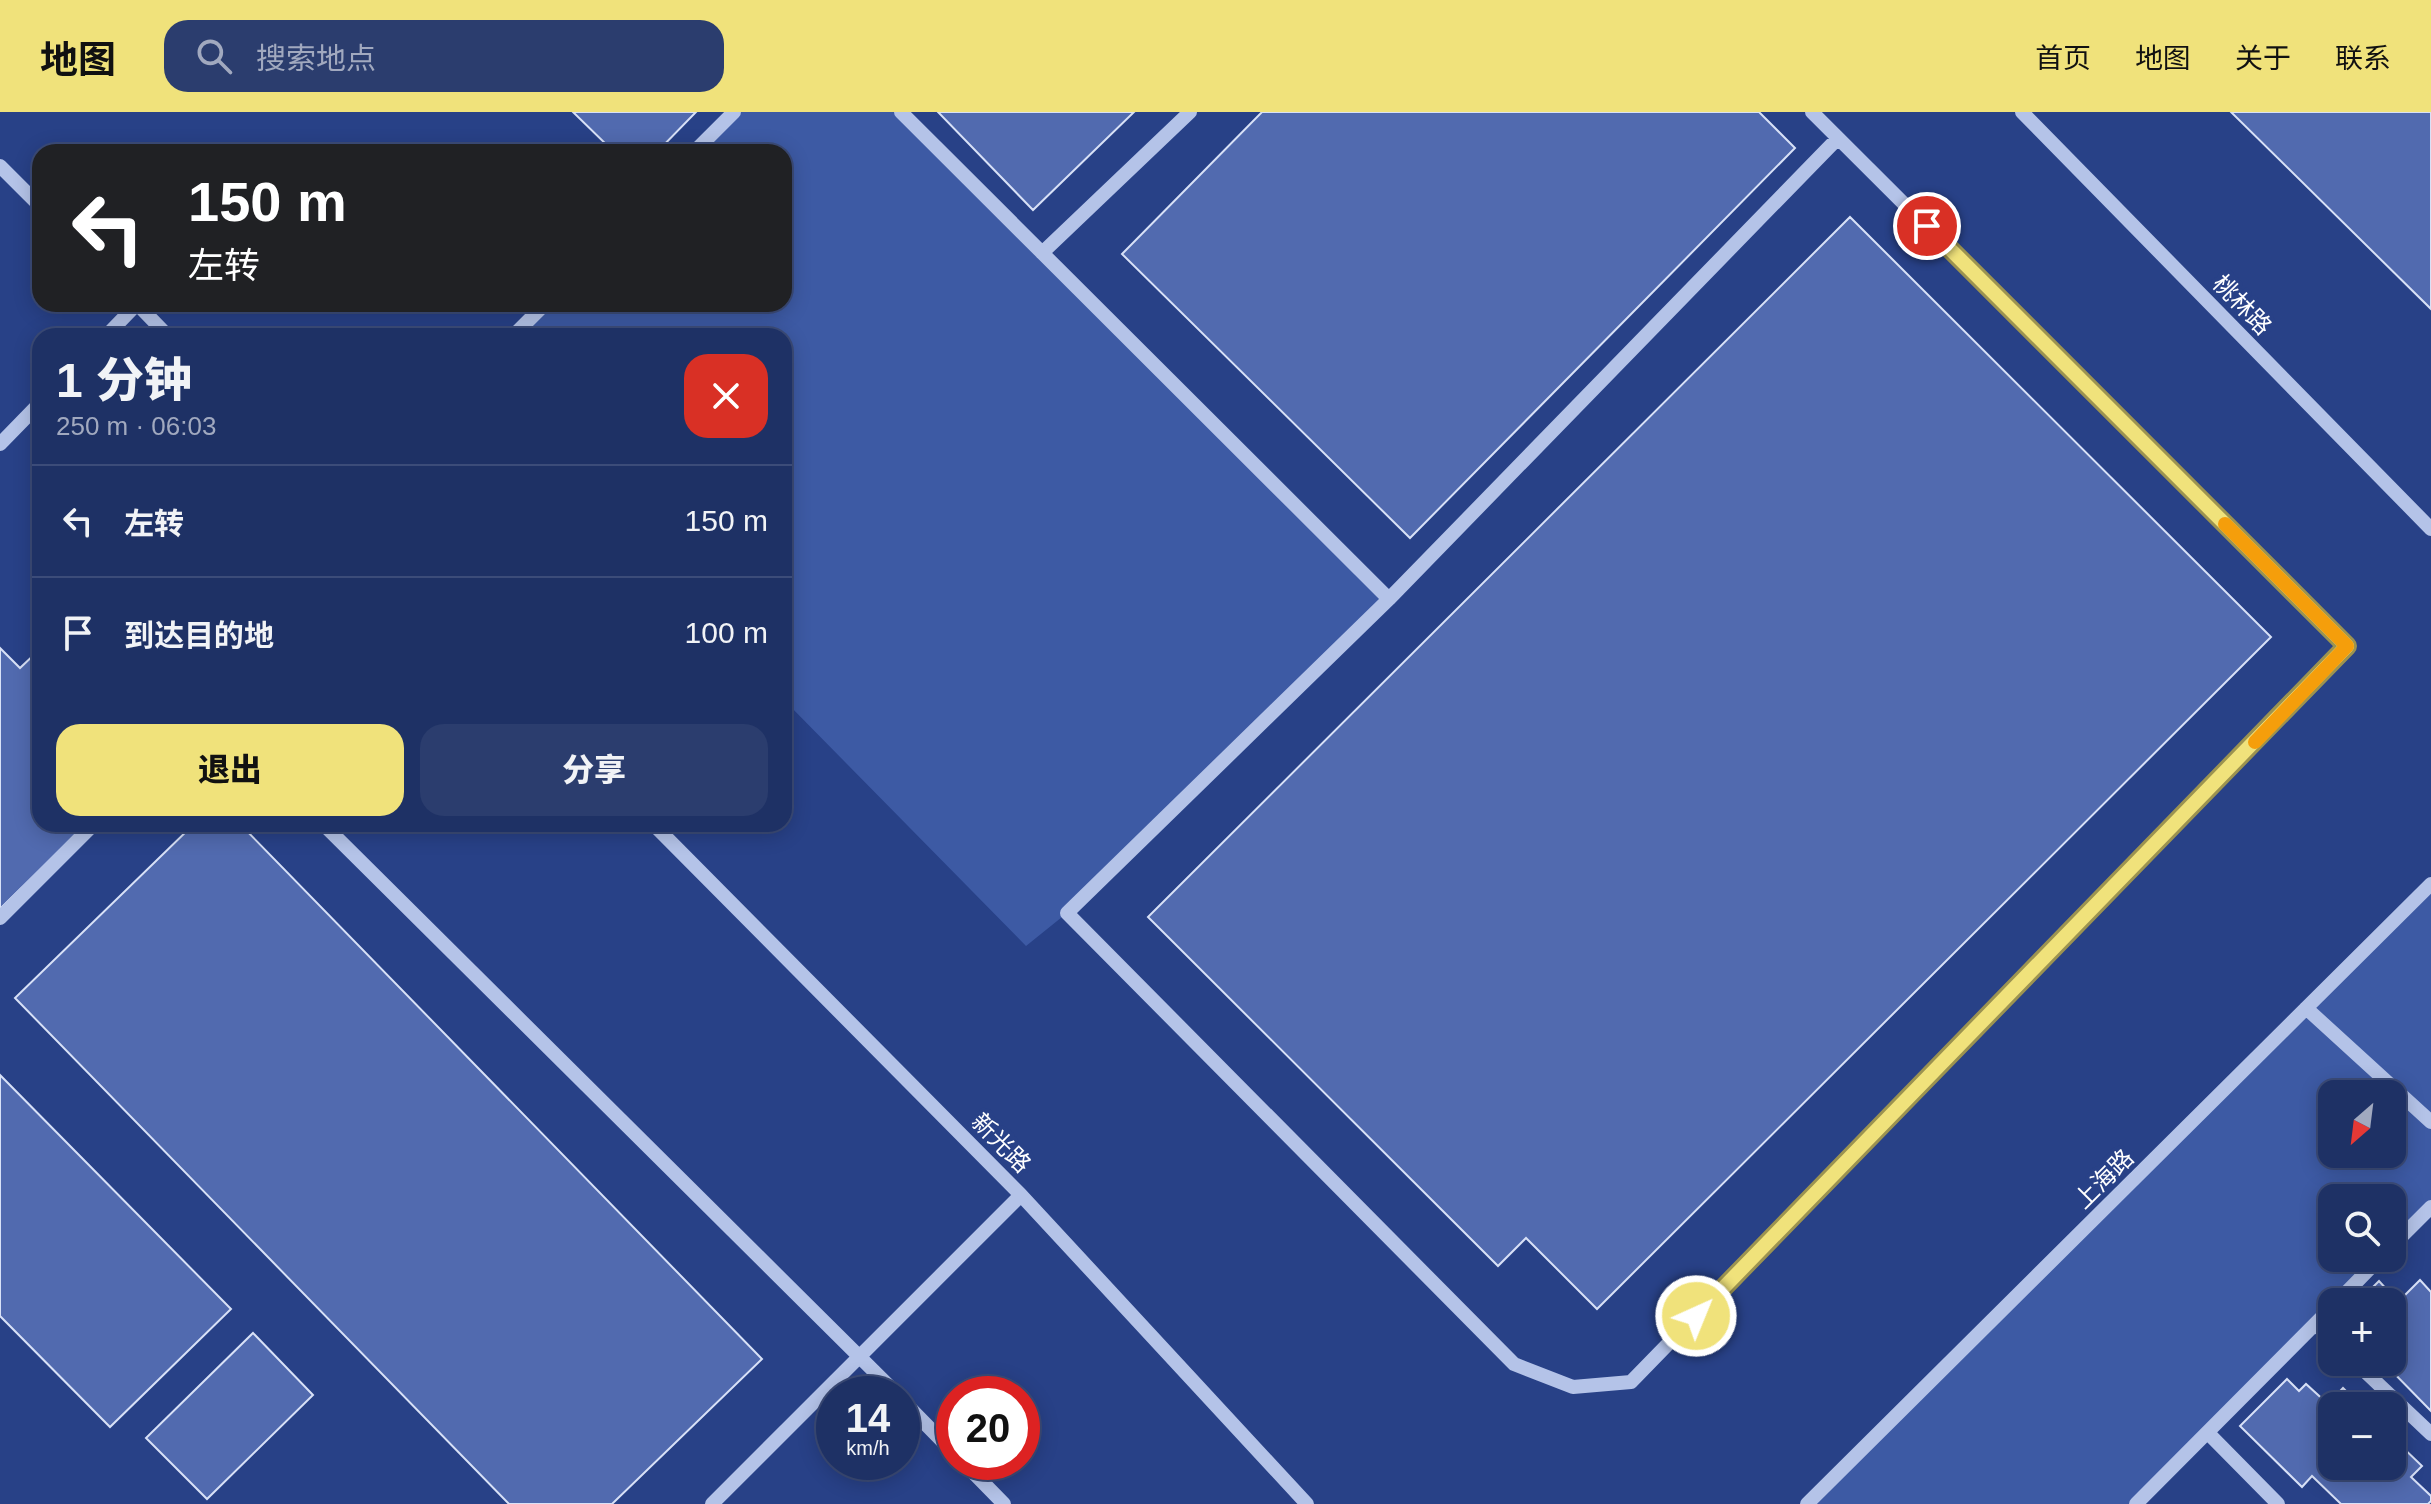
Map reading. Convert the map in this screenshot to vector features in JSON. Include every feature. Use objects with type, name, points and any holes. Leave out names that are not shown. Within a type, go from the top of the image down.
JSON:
[{"type":"street","points":[[702,144],[734,112]]},
{"type":"street","points":[[901,112],[1389,599]]},
{"type":"street","points":[[1042,253],[1190,112]]},
{"type":"street","points":[[1812,112],[2347,646],[1631,1382],[1573,1387],[1514,1364],[1067,913],[1389,599],[1838,138]]},
{"type":"street","name":"桃林路","points":[[2022,112],[2431,529]]},
{"type":"street","points":[[0,166],[32,198]]},
{"type":"street","points":[[114,328],[129,312]]},
{"type":"street","points":[[145,312],[160,328]]},
{"type":"street","points":[[521,328],[537,312]]},
{"type":"street","points":[[0,444],[32,411]]},
{"type":"street","points":[[0,918],[86,832]]},
{"type":"street","points":[[331,832],[879,1376]]},
{"type":"street","name":"新光路","points":[[661,832],[1021,1195],[1307,1504]]},
{"type":"street","name":"上海路","points":[[1807,1504],[2431,884]]},
{"type":"street","points":[[2306,1008],[2431,1122]]},
{"type":"street","points":[[712,1504],[1021,1195]]},
{"type":"street","points":[[2406,1232],[2431,1207]]},
{"type":"street","points":[[2351,1288],[2366,1272]]},
{"type":"street","points":[[2136,1504],[2318,1321]]},
{"type":"street","points":[[2315,1324],[2318,1327]]},
{"type":"street","points":[[2370,1376],[2431,1434]]},
{"type":"street","points":[[920,1418],[936,1435]]},
{"type":"street","points":[[2208,1433],[2278,1504]]},
{"type":"street","points":[[981,1480],[1004,1504]]},
{"type":"shaded area","points":[[734,112],[901,112],[1389,599],[1067,913],[1026,946],[792,708],[792,328],[521,328],[537,312],[792,312],[792,144],[702,144]]},
{"type":"shaded area","points":[[2431,885],[2431,1207],[2406,1232],[2406,1184],[2318,1184],[2318,1272],[2366,1272],[2350,1288],[2318,1288],[2318,1321],[2136,1504],[1807,1504]]},
{"type":"building","points":[[573,112],[696,112],[665,144],[606,144]]},
{"type":"building","points":[[938,112],[1134,112],[1033,210]]},
{"type":"building","points":[[1262,112],[1759,112],[1795,148],[1410,538],[1122,254]]},
{"type":"building","points":[[2231,112],[2431,112],[2431,309]]},
{"type":"building","points":[[1850,217],[2271,637],[1597,1309],[1526,1238],[1498,1266],[1148,917]]},
{"type":"building","points":[[0,648],[20,668],[32,657],[32,832],[79,832],[0,909]]},
{"type":"building","points":[[186,832],[248,832],[762,1359],[612,1504],[509,1504],[15,998]]},
{"type":"building","points":[[0,1075],[231,1309],[110,1427],[0,1316]]},
{"type":"building","points":[[2420,1280],[2431,1292],[2431,1411],[2397,1376],[2406,1376],[2406,1294]]},
{"type":"building","points":[[2379,1281],[2385,1288],[2372,1288]]},
{"type":"building","points":[[253,1333],[313,1395],[207,1499],[146,1438]]},
{"type":"building","points":[[2287,1379],[2299,1391],[2306,1384],[2318,1395],[2318,1480],[2406,1480],[2406,1451],[2422,1466],[2411,1477],[2431,1496],[2431,1501],[2428,1504],[2341,1504],[2312,1476],[2302,1487],[2240,1426]]},
{"type":"slow traffic","points":[[2225,524],[2347,646],[2255,742]]},
{"type":"route","points":[[1696,1316],[2347,646],[1927,226]]}]
